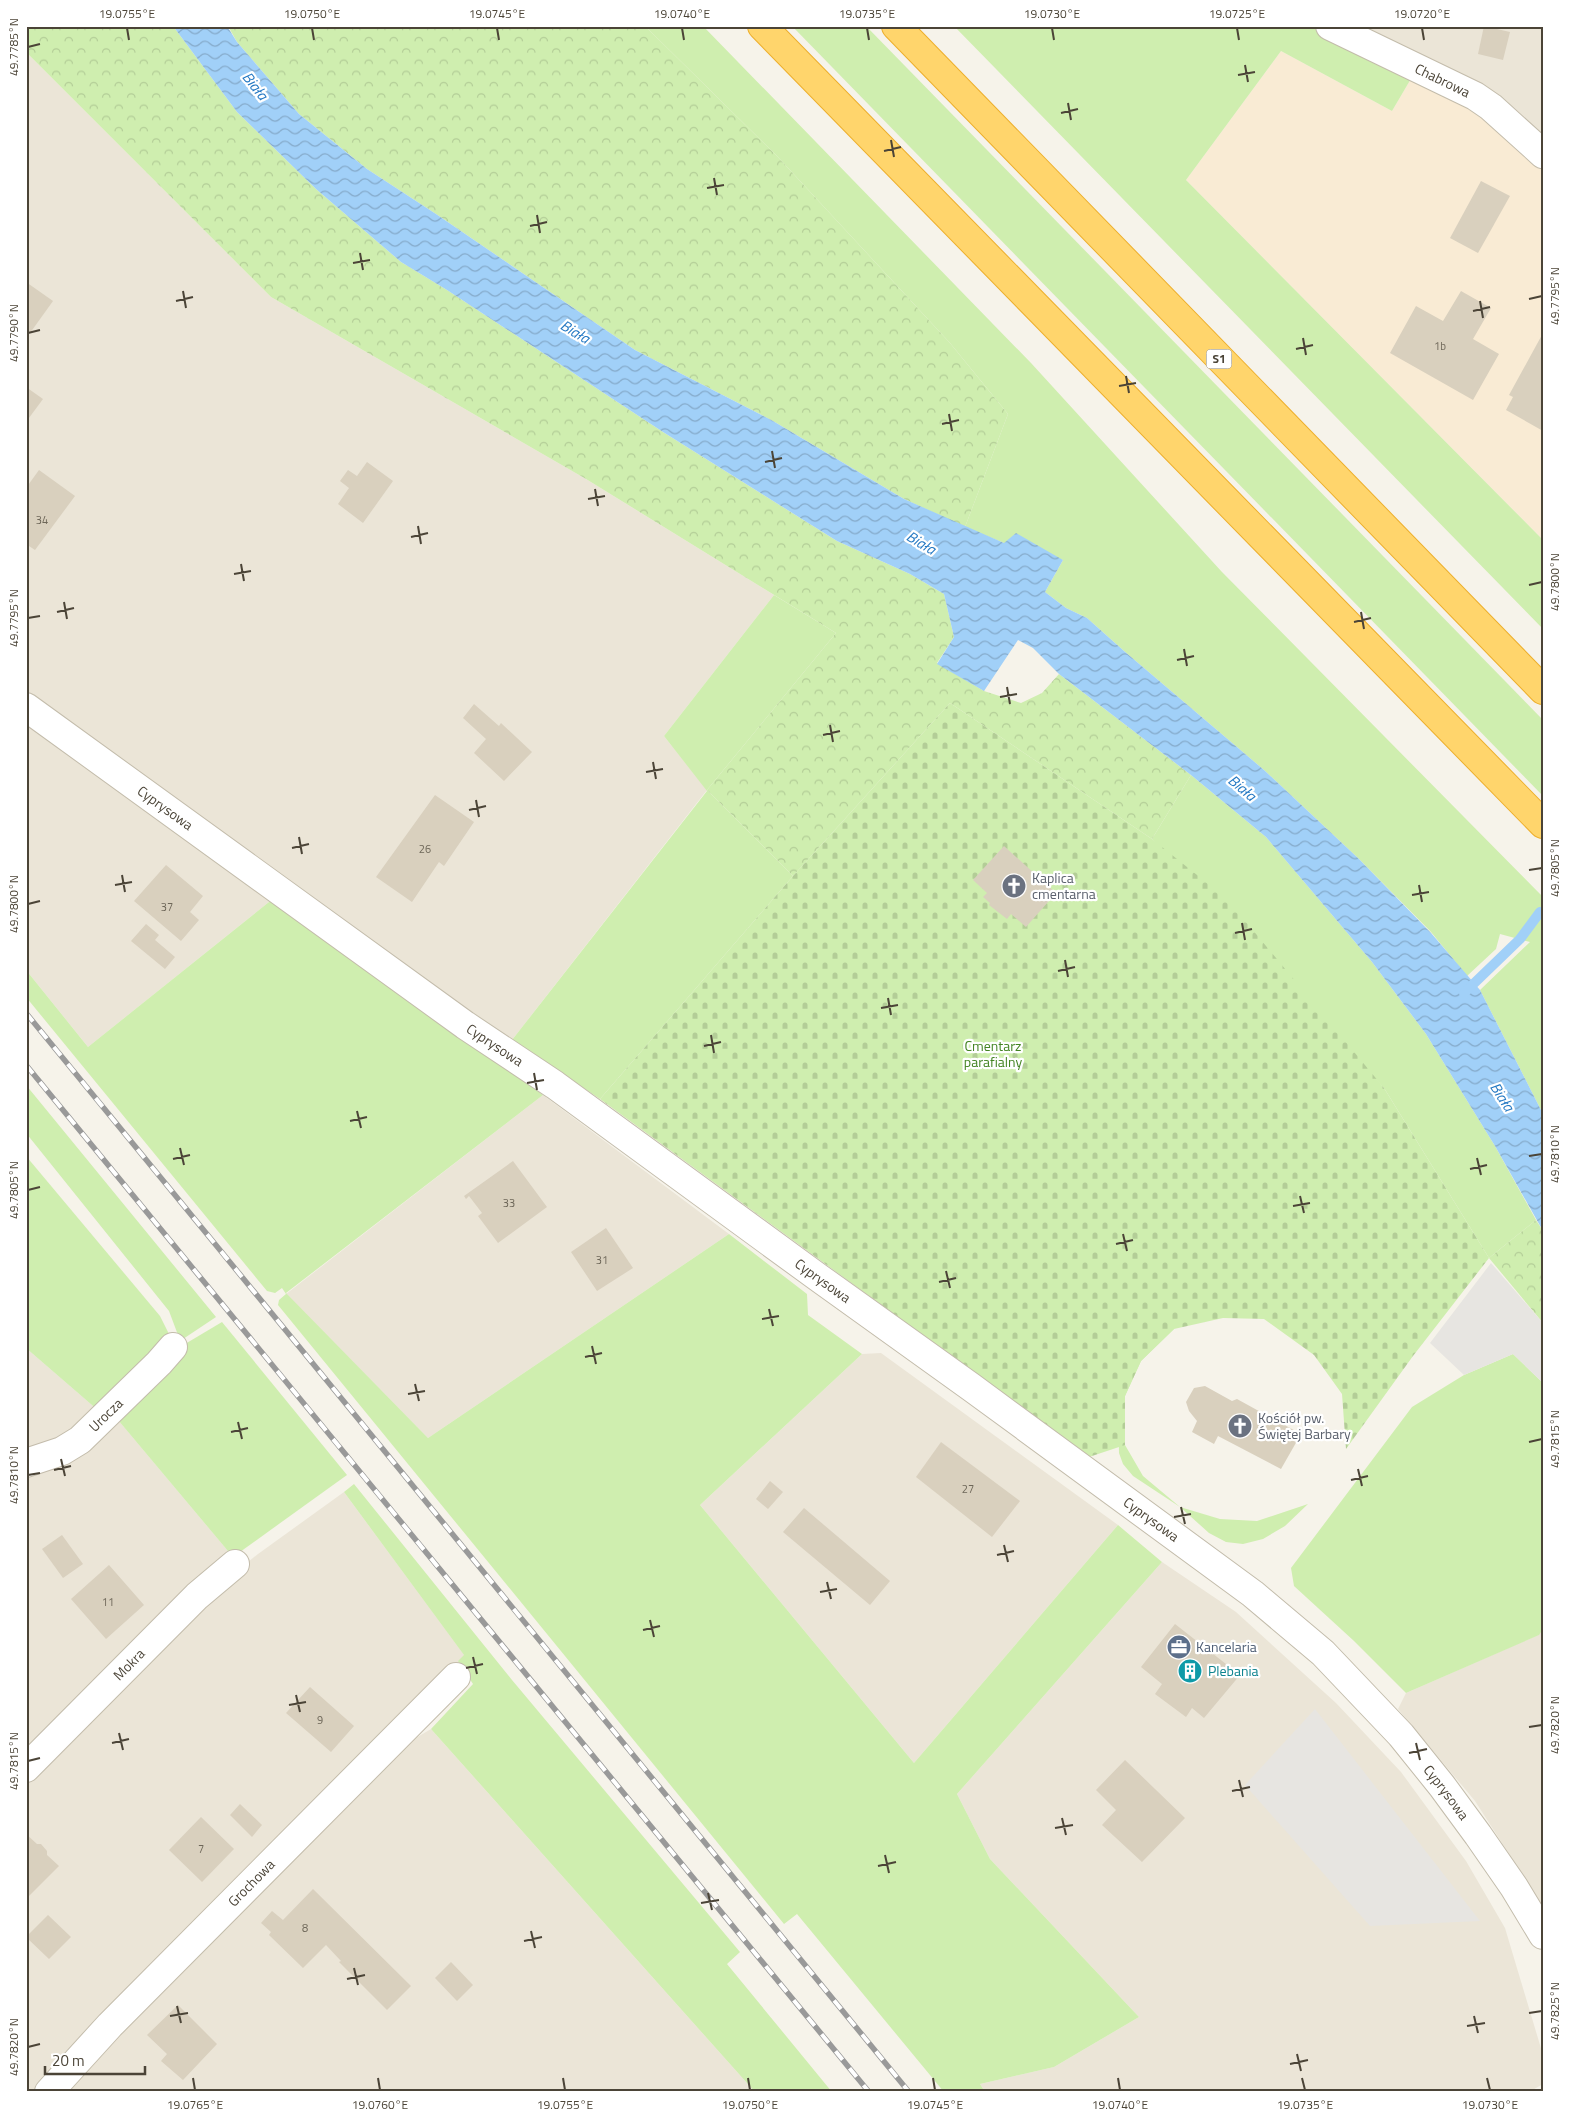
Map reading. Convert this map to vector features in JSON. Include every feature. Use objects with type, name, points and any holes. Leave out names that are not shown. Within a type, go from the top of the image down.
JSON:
[{"type":"highway","points":[[762,26],[1543,824]]},
{"type":"highway","name":"S1","points":[[896,26],[1543,690]]},
{"type":"street","name":"Chabrowa","points":[[1330,26],[1475,96],[1491,107],[1543,154]]},
{"type":"street","name":"Cyprysowa","points":[[26,707],[466,1025],[554,1085],[971,1387],[1252,1594],[1323,1653],[1401,1735],[1478,1835],[1514,1887],[1543,1935]]},
{"type":"street","name":"Urocza","points":[[26,1463],[62,1451],[80,1440],[173,1347]]},
{"type":"street","name":"Mokra","points":[[26,1768],[197,1596],[235,1564]]},
{"type":"street","name":"Grochowa","points":[[49,2092],[110,2025],[456,1677]]},
{"type":"shaded area","points":[[1349,26],[1543,26],[1543,139]]},
{"type":"shaded area","points":[[1281,51],[1392,111],[1412,77],[1456,96],[1489,120],[1543,171],[1543,540],[1186,180]]},
{"type":"shaded area","points":[[26,52],[271,297],[586,479],[774,595],[664,736],[707,790],[512,1040],[26,694]]},
{"type":"shaded area","points":[[26,718],[274,898],[88,1047],[26,970]]},
{"type":"shaded area","points":[[543,1095],[729,1234],[428,1438],[286,1294]]},
{"type":"shaded area","points":[[1491,1263],[1543,1323],[1543,1383],[1513,1354],[1464,1375],[1430,1343]]},
{"type":"shaded area","points":[[26,1348],[100,1412],[26,1459]]},
{"type":"shaded area","points":[[881,1353],[1118,1525],[914,1763],[700,1505],[862,1354]]},
{"type":"shaded area","points":[[113,1414],[233,1557],[26,1757],[26,1469]]},
{"type":"shaded area","points":[[344,1492],[465,1656],[39,2092],[26,2092],[26,1777],[202,1599],[258,1554]]},
{"type":"shaded area","points":[[1162,1562],[1236,1612],[1336,1703],[1401,1772],[1466,1861],[1505,1928],[1543,2055],[1543,2084],[1529,2092],[985,2092],[980,2084],[1054,2067],[1139,2017],[990,1859],[957,1794]]},
{"type":"shaded area","points":[[1543,1629],[1543,1907],[1475,1801],[1398,1709],[1406,1693],[1538,1635]]},
{"type":"shaded area","points":[[1315,1709],[1480,1921],[1370,1926],[1245,1785]]},
{"type":"shaded area","points":[[431,1729],[755,2092],[60,2092],[394,1751]]},
{"type":"green space","points":[[26,26],[173,26],[237,112],[316,189],[401,262],[447,290],[663,432],[837,541],[910,574],[944,594],[954,637],[937,663],[984,691],[1021,703],[1042,693],[1059,674],[1191,775],[1152,839],[950,703],[793,876],[707,790],[836,633],[586,479],[271,297],[26,52]]},
{"type":"green space","points":[[228,26],[645,26],[776,155],[950,343],[1008,414],[965,527],[904,499],[773,421],[635,350],[367,169],[299,114],[237,42]]},
{"type":"green space","points":[[645,26],[703,26],[1031,363],[1222,572],[1543,897],[1543,1114],[1480,990],[1530,942],[1500,934],[1496,949],[1467,976],[1431,932],[1359,859],[1264,770],[1087,618],[1066,608],[1045,592],[1063,560],[1004,543],[965,527],[1008,414],[950,343],[776,155]]},
{"type":"green space","points":[[792,26],[866,26],[1543,720],[1543,796]]},
{"type":"green space","points":[[954,26],[1309,26],[1412,77],[1392,111],[1281,51],[1186,180],[1543,540],[1543,629]]},
{"type":"green space","points":[[774,595],[836,633],[707,790],[793,876],[600,1099],[512,1040],[707,791],[664,736]]},
{"type":"green space","name":"Cmentarz parafialny","points":[[950,703],[1152,839],[1227,899],[1384,1088],[1489,1258],[1413,1356],[1346,1449],[1342,1394],[1314,1355],[1264,1319],[1223,1318],[1174,1329],[1141,1361],[1125,1396],[1125,1445],[1089,1457],[600,1099],[793,876]]},
{"type":"green space","points":[[1191,775],[1266,837],[1372,962],[1426,1034],[1495,1146],[1536,1220],[1489,1258],[1384,1088],[1152,839]]},
{"type":"green space","points":[[274,898],[543,1095],[286,1293],[428,1438],[729,1234],[807,1294],[808,1315],[862,1354],[700,1505],[914,1763],[1118,1525],[1162,1562],[957,1794],[990,1859],[1139,2017],[1054,2067],[980,2084],[985,2092],[944,2092],[797,1914],[784,1924],[278,1305],[279,1300],[286,1294],[282,1288],[275,1293],[267,1291],[26,997],[26,970],[88,1047]]},
{"type":"green space","points":[[26,1085],[216,1317],[183,1339],[178,1335],[169,1311],[26,1133]]},
{"type":"green space","points":[[26,1156],[160,1316],[169,1334],[100,1412],[26,1348]]},
{"type":"green space","points":[[1536,1220],[1543,1231],[1543,1323],[1489,1258]]},
{"type":"green space","points":[[222,1322],[347,1475],[233,1557],[113,1414],[180,1347]]},
{"type":"green space","points":[[1159,1323],[1174,1329],[1141,1361],[1125,1396],[1125,1445],[1143,1476],[1180,1507],[1133,1476],[1123,1464],[1119,1453],[1118,1397]]},
{"type":"green space","points":[[1513,1354],[1543,1383],[1543,1629],[1539,1635],[1406,1693],[1354,1641],[1294,1586],[1291,1568],[1412,1407],[1464,1375]]},
{"type":"green space","points":[[354,1484],[512,1680],[740,1952],[727,1964],[832,2092],[755,2092],[431,1729],[473,1684],[458,1661],[464,1655],[344,1492]]},
{"type":"green space","points":[[1308,1504],[1285,1526],[1263,1539],[1243,1544],[1226,1542],[1209,1533],[1180,1507],[1220,1519],[1257,1521]]},
{"type":"water","name":"Biała","points":[[173,26],[227,26],[237,42],[299,114],[367,169],[635,350],[773,421],[904,499],[1004,543],[1016,533],[1063,560],[1045,592],[1066,608],[1087,618],[1264,770],[1359,859],[1431,933],[1480,990],[1543,1114],[1543,1231],[1495,1146],[1426,1034],[1372,962],[1266,837],[1191,775],[1059,674],[1033,648],[1018,640],[984,691],[937,664],[954,637],[944,594],[910,574],[837,541],[663,432],[447,290],[401,262],[316,189],[237,112]]},
{"type":"building","points":[[1484,26],[1510,32],[1503,60],[1478,54]]},
{"type":"building","points":[[1481,181],[1510,196],[1478,253],[1450,238]]},
{"type":"building","points":[[26,282],[53,301],[30,333],[26,330]]},
{"type":"building","points":[[1461,291],[1491,308],[1473,339],[1499,354],[1473,400],[1390,353],[1416,306],[1443,321]]},
{"type":"building","points":[[1543,333],[1543,431],[1506,410],[1513,397],[1509,395]]},
{"type":"building","points":[[26,387],[43,399],[26,422]]},
{"type":"building","points":[[367,462],[393,481],[363,523],[338,504],[349,488],[340,481],[348,470],[357,476]]},
{"type":"building","points":[[39,470],[75,496],[35,550],[26,544],[26,488]]},
{"type":"building","points":[[474,704],[499,726],[501,723],[532,752],[504,781],[474,753],[486,739],[463,718]]},
{"type":"building","points":[[435,795],[474,822],[444,866],[439,862],[412,902],[376,877]]},
{"type":"building","name":"Kaplica cmentarna","points":[[1004,846],[1056,893],[1026,927],[1011,914],[1007,919],[989,905],[990,903],[983,897],[987,893],[973,880]]},
{"type":"building","points":[[166,865],[203,896],[190,912],[199,920],[181,941],[134,901]]},
{"type":"building","points":[[146,924],[159,935],[155,940],[175,957],[165,969],[131,941]]},
{"type":"building","points":[[513,1161],[547,1207],[498,1243],[478,1216],[482,1213],[469,1196],[466,1199],[464,1196]]},
{"type":"building","points":[[606,1228],[633,1268],[597,1291],[571,1252]]},
{"type":"building","name":"Kościół pw. Świętej Barbary","points":[[1205,1386],[1232,1401],[1237,1399],[1301,1434],[1281,1469],[1218,1436],[1214,1444],[1192,1432],[1197,1421],[1189,1411],[1186,1402],[1194,1388]]},
{"type":"building","points":[[941,1442],[1020,1501],[992,1537],[916,1477]]},
{"type":"building","points":[[770,1481],[783,1492],[768,1509],[756,1499]]},
{"type":"building","points":[[804,1508],[890,1581],[870,1605],[783,1532]]},
{"type":"building","points":[[62,1535],[83,1564],[63,1578],[42,1549]]},
{"type":"building","points":[[109,1565],[144,1605],[106,1639],[71,1599]]},
{"type":"building","name":"Plebania","points":[[1175,1624],[1240,1675],[1204,1718],[1192,1708],[1186,1717],[1155,1694],[1162,1684],[1141,1667]]},
{"type":"building","points":[[310,1687],[354,1726],[331,1752],[286,1713]]},
{"type":"building","points":[[1125,1760],[1185,1818],[1142,1862],[1102,1825],[1116,1810],[1096,1790]]},
{"type":"building","points":[[240,1804],[262,1825],[252,1837],[230,1815]]},
{"type":"building","points":[[201,1817],[234,1849],[202,1882],[169,1850]]},
{"type":"building","points":[[26,1834],[37,1844],[41,1844],[47,1851],[47,1855],[59,1866],[26,1899]]},
{"type":"building","points":[[313,1889],[411,1986],[387,2010],[339,1962],[341,1961],[326,1945],[303,1968],[269,1935],[271,1932],[261,1923],[272,1911],[283,1920]]},
{"type":"building","points":[[48,1915],[71,1937],[49,1959],[26,1937]]},
{"type":"building","points":[[451,1962],[473,1985],[457,2001],[435,1978]]},
{"type":"building","points":[[178,2005],[217,2044],[183,2080],[161,2061],[167,2054],[147,2035]]},
{"type":"waterway","points":[[1464,993],[1520,939],[1540,912]]},
{"type":"railway","points":[[26,1013],[909,2092]]},
{"type":"railway","points":[[26,1065],[869,2092]]},
{"type":"place","name":"Kaplica cmentarna","points":[[1014,886]]},
{"type":"place","name":"Kościół pw. Świętej Barbary","points":[[1240,1426]]},
{"type":"place","name":"Kancelaria","points":[[1179,1647]]},
{"type":"place","name":"Plebania","points":[[1190,1671]]}]
